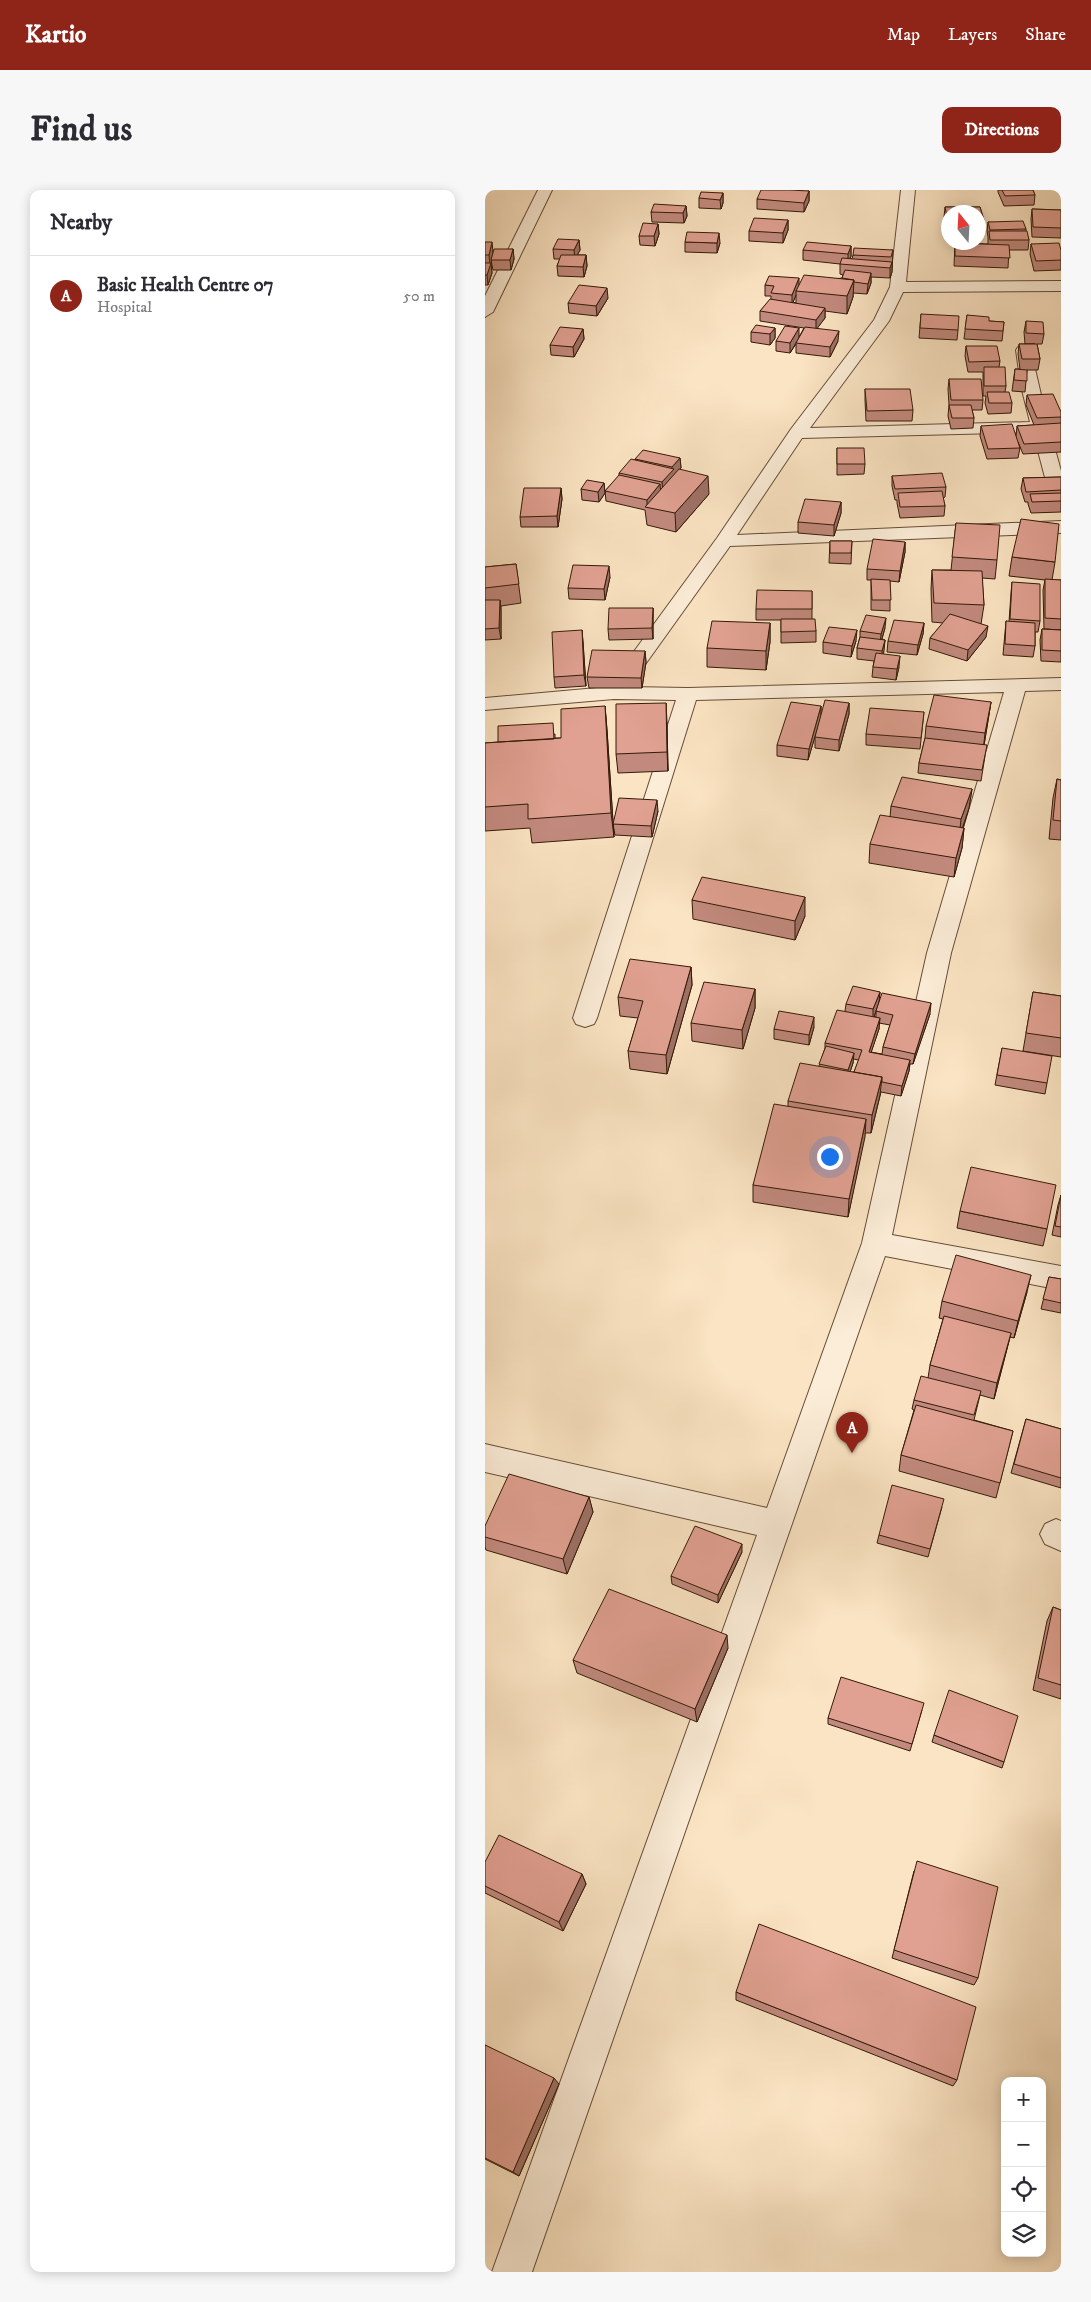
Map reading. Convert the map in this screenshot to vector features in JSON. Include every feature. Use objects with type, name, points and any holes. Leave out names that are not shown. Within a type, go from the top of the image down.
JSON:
[{"type":"street","points":[[485,312],[545,190]]},
{"type":"street","points":[[614,693],[724,541],[797,433],[881,321],[897,287],[908,190]]},
{"type":"street","points":[[897,287],[1061,286]]},
{"type":"street","points":[[1024,350],[1029,386],[1061,504]]},
{"type":"street","points":[[797,433],[1061,426]]},
{"type":"street","points":[[724,541],[1061,526]]},
{"type":"street","points":[[485,704],[614,693],[688,694],[1061,684]]},
{"type":"street","points":[[511,2272],[876,1243],[939,953],[1016,686]]},
{"type":"street","points":[[585,1018],[688,694]]},
{"type":"street","points":[[876,1243],[1061,1278]]},
{"type":"street","points":[[485,1458],[777,1525]]},
{"type":"building","points":[[761,190],[809,191],[804,203],[757,199]]},
{"type":"building","points":[[1002,190],[1033,190],[1035,195],[1005,196]]},
{"type":"building","points":[[701,192],[723,193],[720,200],[699,198]]},
{"type":"building","points":[[654,204],[686,206],[683,213],[651,212]]},
{"type":"building","points":[[1032,209],[1061,210],[1061,228],[1033,227]]},
{"type":"building","points":[[754,218],[788,220],[783,233],[749,231]]},
{"type":"building","points":[[1023,221],[1026,229],[990,230],[988,222]]},
{"type":"building","points":[[643,223],[658,224],[654,236],[639,236]]},
{"type":"building","points":[[989,231],[1027,231],[1029,240],[990,240]]},
{"type":"building","points":[[687,232],[719,233],[717,243],[685,242]]},
{"type":"building","points":[[558,239],[579,240],[574,250],[553,249]]},
{"type":"building","points":[[485,242],[492,242],[489,255],[485,255]]},
{"type":"building","points":[[807,242],[851,246],[848,254],[803,250]]},
{"type":"building","points":[[1059,243],[1061,260],[1036,261],[1031,244]]},
{"type":"building","points":[[986,244],[1009,245],[1010,258],[955,256],[955,250],[986,250]]},
{"type":"building","points":[[854,248],[893,250],[891,257],[853,255]]},
{"type":"building","points":[[494,249],[513,249],[510,260],[491,260]]},
{"type":"building","points":[[561,255],[586,255],[583,267],[557,266]]},
{"type":"building","points":[[842,258],[892,262],[890,268],[840,264]]},
{"type":"building","points":[[485,263],[491,263],[487,275],[485,275]]},
{"type":"building","points":[[845,270],[871,273],[868,284],[842,278]]},
{"type":"building","points":[[804,275],[854,280],[847,296],[796,291]]},
{"type":"building","points":[[769,276],[799,278],[792,295],[771,293],[774,286],[765,285]]},
{"type":"building","points":[[579,285],[607,288],[596,306],[568,303]]},
{"type":"building","points":[[770,299],[825,308],[816,320],[760,311]]},
{"type":"building","points":[[921,314],[959,316],[958,330],[920,328]]},
{"type":"building","points":[[967,315],[989,317],[989,321],[1004,322],[1003,331],[965,329]]},
{"type":"building","points":[[1026,321],[1043,322],[1044,334],[1026,333]]},
{"type":"building","points":[[756,325],[775,328],[770,334],[751,332]]},
{"type":"building","points":[[785,326],[799,328],[790,343],[776,341]]},
{"type":"building","points":[[560,327],[583,329],[573,347],[550,345]]},
{"type":"building","points":[[805,327],[839,331],[830,347],[796,343]]},
{"type":"building","points":[[1019,344],[1037,344],[1040,359],[1022,359]]},
{"type":"building","points":[[966,346],[997,346],[1000,361],[969,362]]},
{"type":"building","points":[[984,367],[1005,367],[1006,386],[984,386]]},
{"type":"building","points":[[1015,369],[1027,370],[1027,381],[1014,380]]},
{"type":"building","points":[[949,379],[981,379],[983,400],[951,400]]},
{"type":"building","points":[[865,389],[910,389],[913,410],[867,411]]},
{"type":"building","points":[[987,392],[1009,392],[1012,403],[989,403]]},
{"type":"building","points":[[1053,394],[1061,412],[1061,417],[1037,418],[1027,395]]},
{"type":"building","points":[[949,405],[971,405],[974,418],[952,418]]},
{"type":"building","points":[[1061,423],[1061,442],[1024,444],[1017,426]]},
{"type":"building","points":[[1012,424],[1020,448],[988,449],[981,426]]},
{"type":"building","points":[[837,448],[864,448],[865,464],[837,464]]},
{"type":"building","points":[[643,450],[680,458],[672,467],[635,459]]},
{"type":"building","points":[[631,459],[674,469],[662,482],[619,473]]},
{"type":"building","points":[[679,469],[708,476],[675,513],[645,507]]},
{"type":"building","points":[[942,473],[946,487],[895,489],[892,476]]},
{"type":"building","points":[[619,475],[660,484],[647,500],[605,491]]},
{"type":"building","points":[[1061,477],[1061,490],[1026,492],[1023,478]]},
{"type":"building","points":[[587,480],[604,483],[598,492],[581,489]]},
{"type":"building","points":[[524,488],[561,488],[557,516],[520,517]]},
{"type":"building","points":[[942,491],[945,506],[900,507],[898,493]]},
{"type":"building","points":[[1061,493],[1061,501],[1032,502],[1030,494]]},
{"type":"building","points":[[805,499],[841,502],[834,525],[798,522]]},
{"type":"building","points":[[1021,519],[1059,524],[1055,562],[1012,557]]},
{"type":"building","points":[[956,523],[1000,525],[997,560],[952,557]]},
{"type":"building","points":[[873,539],[905,542],[900,571],[867,569]]},
{"type":"building","points":[[830,541],[852,541],[851,553],[830,553]]},
{"type":"building","points":[[516,564],[519,584],[485,588],[485,567]]},
{"type":"building","points":[[573,565],[609,566],[604,589],[568,588]]},
{"type":"building","points":[[932,570],[982,571],[984,605],[934,603]]},
{"type":"building","points":[[871,579],[890,580],[891,600],[872,600]]},
{"type":"building","points":[[1045,579],[1061,580],[1061,619],[1045,618]]},
{"type":"building","points":[[1012,582],[1040,584],[1040,621],[1010,619]]},
{"type":"building","points":[[757,590],[812,591],[812,609],[756,609]]},
{"type":"building","points":[[485,600],[500,600],[499,628],[485,629]]},
{"type":"building","points":[[609,608],[653,608],[652,628],[608,629]]},
{"type":"building","points":[[950,614],[988,626],[968,650],[930,638]]},
{"type":"building","points":[[866,615],[886,618],[881,634],[860,631]]},
{"type":"building","points":[[781,619],[815,619],[816,631],[781,632]]},
{"type":"building","points":[[894,620],[924,623],[918,645],[888,641]]},
{"type":"building","points":[[712,621],[770,623],[766,651],[707,648]]},
{"type":"building","points":[[1006,621],[1035,623],[1035,646],[1005,644]]},
{"type":"building","points":[[829,627],[857,630],[852,646],[823,642]]},
{"type":"building","points":[[1042,629],[1061,630],[1061,651],[1042,650]]},
{"type":"building","points":[[582,630],[584,675],[554,677],[552,632]]},
{"type":"building","points":[[860,637],[885,640],[882,651],[857,648]]},
{"type":"building","points":[[592,650],[645,651],[641,678],[587,677]]},
{"type":"building","points":[[876,653],[900,656],[897,669],[873,667]]},
{"type":"building","points":[[934,695],[991,702],[985,733],[926,726]]},
{"type":"building","points":[[825,700],[849,703],[839,740],[815,737]]},
{"type":"building","points":[[791,702],[821,706],[809,749],[777,745]]},
{"type":"building","points":[[666,703],[667,752],[616,754],[616,704]]},
{"type":"building","points":[[605,706],[611,813],[528,819],[528,804],[485,807],[485,743],[561,738],[561,709]]},
{"type":"building","points":[[870,708],[924,712],[921,738],[866,734]]},
{"type":"building","points":[[553,723],[554,739],[498,742],[498,726]]},
{"type":"building","points":[[925,738],[987,745],[982,770],[919,763]]},
{"type":"building","points":[[902,777],[972,789],[961,819],[891,806]]},
{"type":"building","points":[[1057,779],[1061,780],[1061,821],[1053,820]]},
{"type":"building","points":[[619,798],[657,800],[651,826],[613,824]]},
{"type":"building","points":[[880,815],[964,828],[956,858],[870,844]]},
{"type":"building","points":[[702,877],[805,897],[795,921],[692,900]]},
{"type":"building","points":[[630,959],[691,967],[666,1055],[628,1051],[643,1001],[618,997]]},
{"type":"building","points":[[704,982],[755,989],[742,1030],[691,1023]]},
{"type":"building","points":[[853,986],[880,992],[873,1009],[846,1004]]},
{"type":"building","points":[[1033,992],[1061,996],[1061,1038],[1026,1033]]},
{"type":"building","points":[[882,993],[931,1003],[915,1054],[883,1047],[893,1015],[876,1011]]},
{"type":"building","points":[[837,1010],[880,1018],[869,1052],[910,1060],[902,1086],[882,1082],[882,1077],[854,1072],[862,1050],[825,1043]]},
{"type":"building","points":[[779,1011],[814,1017],[809,1035],[774,1029]]},
{"type":"building","points":[[826,1046],[854,1053],[848,1070],[819,1064]]},
{"type":"building","points":[[1002,1048],[1052,1056],[1047,1083],[997,1075]]},
{"type":"building","points":[[800,1063],[882,1077],[872,1115],[788,1101]]},
{"type":"building","points":[[774,1104],[866,1119],[849,1199],[753,1185]]},
{"type":"building","points":[[971,1167],[1056,1185],[1047,1229],[960,1211]]},
{"type":"building","points":[[1061,1195],[1061,1227],[1055,1226]]},
{"type":"building","points":[[956,1255],[1031,1275],[1018,1321],[942,1301]]},
{"type":"building","points":[[1049,1277],[1061,1279],[1061,1303],[1043,1299]]},
{"type":"building","points":[[944,1316],[1011,1333],[997,1383],[930,1365]]},
{"type":"building","points":[[921,1376],[981,1391],[974,1415],[914,1400]]},
{"type":"building","points":[[916,1405],[1013,1431],[1000,1483],[901,1455]]},
{"type":"building","points":[[1026,1419],[1061,1429],[1061,1478],[1014,1464]]},
{"type":"building","points":[[509,1474],[589,1497],[563,1559],[485,1537],[485,1526]]},
{"type":"building","points":[[892,1485],[944,1499],[930,1549],[879,1535]]},
{"type":"building","points":[[695,1526],[742,1544],[718,1595],[671,1576]]},
{"type":"building","points":[[609,1589],[727,1635],[695,1709],[573,1660]]},
{"type":"building","points":[[1053,1607],[1061,1610],[1061,1685],[1038,1678]]},
{"type":"building","points":[[841,1677],[924,1703],[912,1744],[828,1718]]},
{"type":"building","points":[[949,1690],[1018,1716],[1004,1762],[934,1735]]},
{"type":"building","points":[[499,1835],[582,1874],[559,1922],[485,1886],[485,1862]]},
{"type":"building","points":[[917,1861],[998,1887],[978,1978],[894,1950]]},
{"type":"building","points":[[759,1924],[976,2007],[957,2080],[736,1992]]},
{"type":"building","points":[[485,2045],[554,2078],[513,2172],[485,2158]]},
{"type":"place","name":"Basic Health Centre 07","points":[[852,1453]]}]
